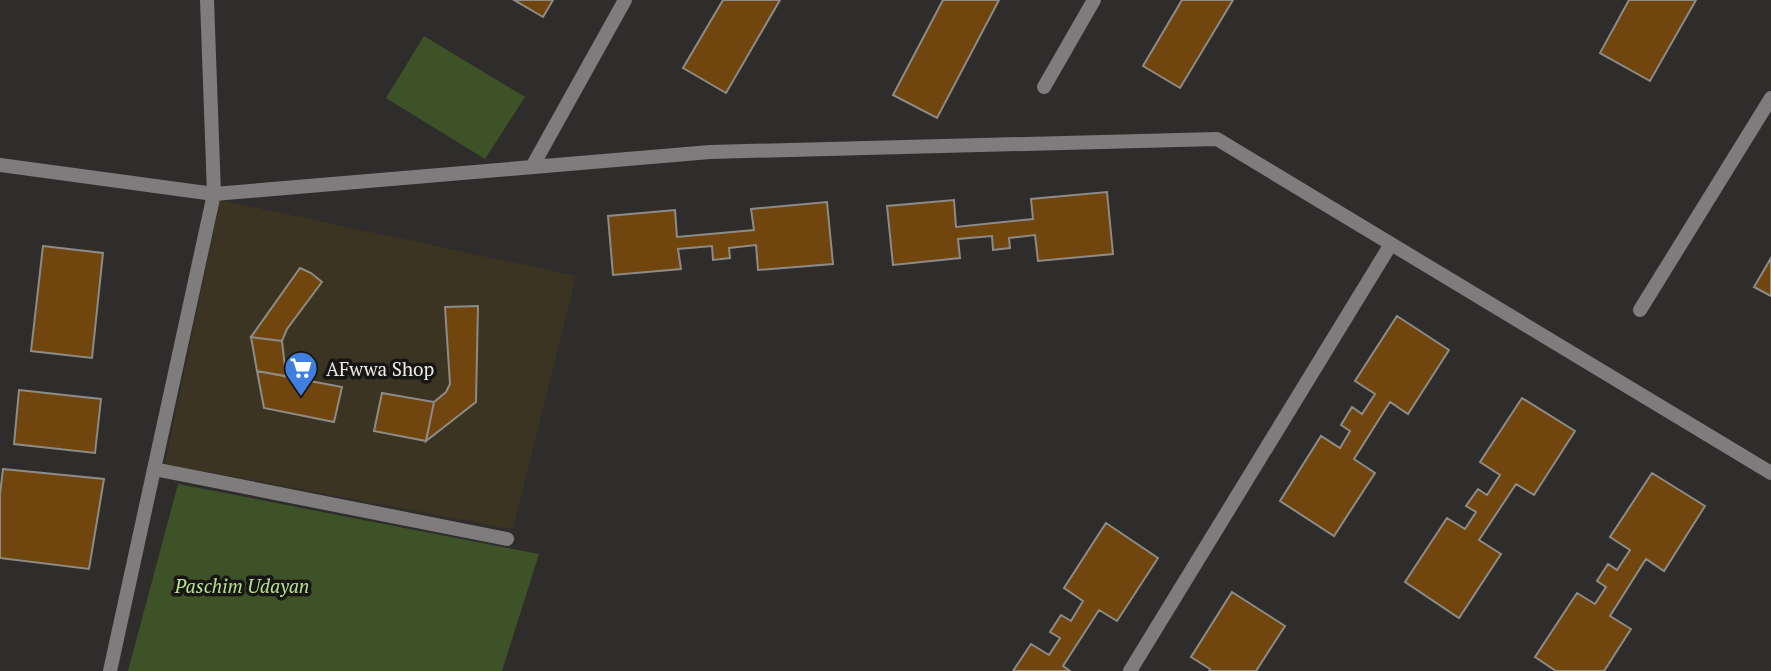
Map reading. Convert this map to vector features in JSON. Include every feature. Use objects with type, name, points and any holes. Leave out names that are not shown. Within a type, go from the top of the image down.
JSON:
[{"type":"lane","points":[[110,671],[214,194],[207,0]]},
{"type":"lane","points":[[532,167],[625,0]]},
{"type":"lane","points":[[1044,87],[1094,0]]},
{"type":"lane","points":[[1640,310],[1771,98]]},
{"type":"lane","points":[[0,164],[214,194],[710,152],[1217,139],[1771,473]]},
{"type":"lane","points":[[1130,671],[1391,244]]},
{"type":"lane","points":[[154,470],[507,539]]},
{"type":"shaded area","points":[[220,200],[576,276],[513,529],[165,464]]},
{"type":"green space","points":[[424,36],[525,97],[485,159],[386,98]]},
{"type":"green space","name":"Paschim Udayan","points":[[178,484],[539,554],[502,671],[128,671]]},
{"type":"building","points":[[514,0],[553,0],[543,17]]},
{"type":"building","points":[[723,0],[780,0],[726,93],[683,68]]},
{"type":"building","points":[[943,0],[999,0],[937,118],[893,95]]},
{"type":"building","points":[[1182,0],[1233,0],[1180,88],[1143,66]]},
{"type":"building","points":[[1629,0],[1696,0],[1650,81],[1600,53]]},
{"type":"building","points":[[1107,192],[1113,254],[1038,261],[1035,235],[1009,238],[1010,248],[993,250],[992,236],[958,239],[960,258],[893,265],[887,206],[954,200],[956,227],[1033,219],[1031,199]]},
{"type":"building","points":[[827,202],[833,264],[758,270],[756,245],[729,248],[730,258],[713,260],[712,246],[678,249],[681,269],[613,275],[608,216],[675,210],[677,237],[754,230],[751,209]]},
{"type":"building","points":[[43,246],[103,253],[92,358],[31,351]]},
{"type":"building","points":[[1771,258],[1771,296],[1754,287]]},
{"type":"building","points":[[300,268],[322,282],[287,329],[282,341],[251,337]]},
{"type":"building","points":[[478,306],[476,402],[426,441],[434,402],[446,392],[450,384],[445,307]]},
{"type":"building","points":[[1397,316],[1449,350],[1408,414],[1390,402],[1354,459],[1375,473],[1334,536],[1280,501],[1321,436],[1340,448],[1350,431],[1341,425],[1352,407],[1362,414],[1375,394],[1355,381]]},
{"type":"building","points":[[251,337],[282,341],[286,376],[257,371]]},
{"type":"building","name":"AFwwa Shop","points":[[257,371],[342,387],[334,422],[264,408]]},
{"type":"building","points":[[19,390],[101,399],[95,453],[14,444]]},
{"type":"building","points":[[382,393],[434,402],[426,441],[374,431]]},
{"type":"building","points":[[1522,398],[1575,431],[1534,495],[1516,484],[1479,540],[1501,554],[1459,618],[1405,582],[1447,518],[1465,529],[1476,512],[1466,506],[1478,489],[1487,495],[1500,475],[1480,462]]},
{"type":"building","points":[[3,469],[104,479],[89,569],[0,558],[0,494]]},
{"type":"building","points":[[1652,473],[1705,506],[1664,571],[1646,559],[1610,616],[1631,629],[1604,671],[1556,671],[1535,657],[1577,593],[1595,604],[1606,587],[1597,581],[1608,564],[1617,570],[1630,550],[1610,537]]},
{"type":"building","points":[[1106,523],[1158,558],[1117,621],[1099,610],[1063,666],[1070,671],[1013,671],[1031,644],[1049,655],[1060,638],[1050,632],[1061,615],[1071,621],[1083,601],[1064,588]]},
{"type":"building","points":[[1232,592],[1285,626],[1256,671],[1209,671],[1210,669],[1191,657]]},
{"type":"place","name":"AFwwa Shop","points":[[301,398]]}]
